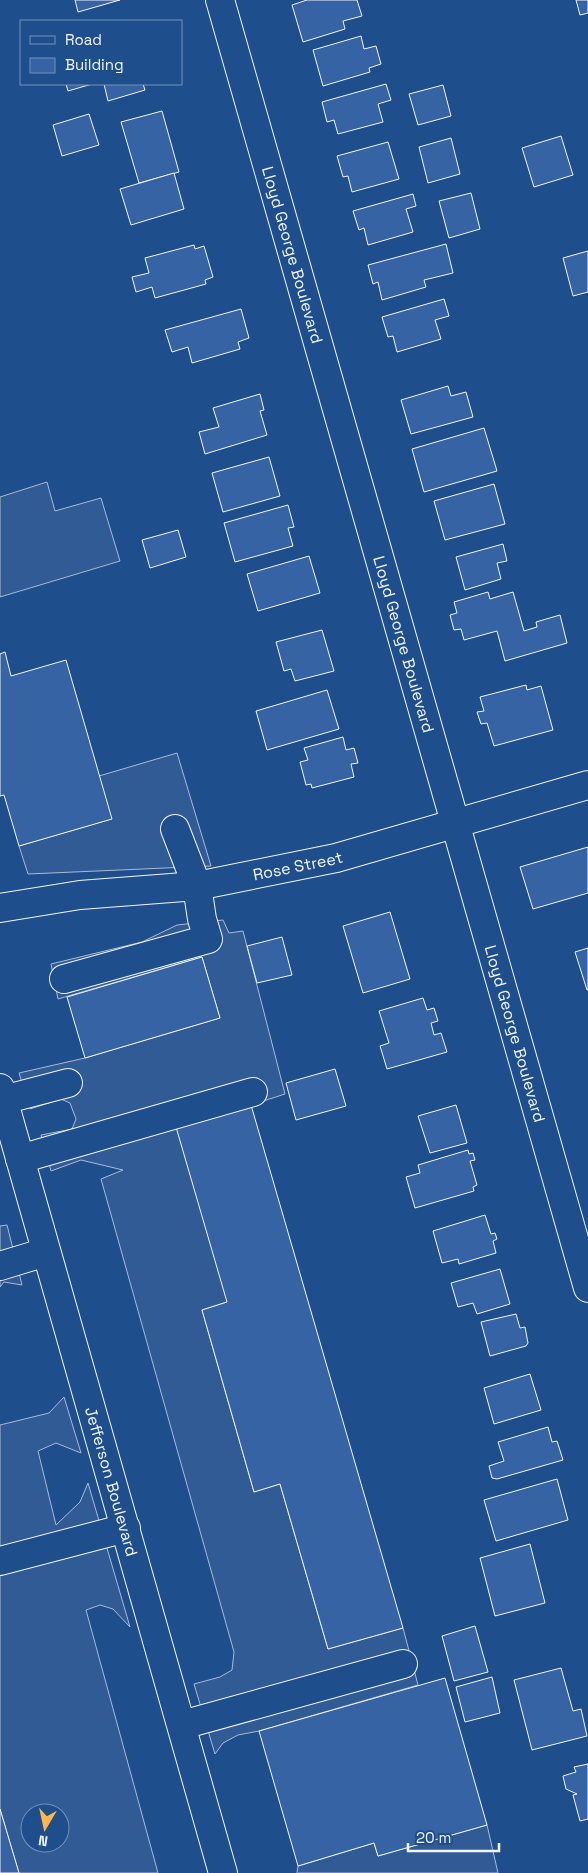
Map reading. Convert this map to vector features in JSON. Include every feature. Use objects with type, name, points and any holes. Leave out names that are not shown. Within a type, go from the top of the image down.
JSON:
[{"type":"street","name":"Lloyd George Boulevard","points":[[220,0],[588,1288]]},
{"type":"street","name":"Rose Street","points":[[0,908],[80,895],[197,886],[336,858],[588,785]]},
{"type":"street","points":[[64,979],[208,939],[202,919],[197,886],[175,829]]},
{"type":"street","points":[[2,1094],[68,1083]]},
{"type":"street","points":[[20,1159],[253,1092]]},
{"type":"street","name":"Jefferson Boulevard","points":[[2,1094],[224,1873]]},
{"type":"street","points":[[0,1266],[46,1252]]},
{"type":"street","points":[[0,1561],[126,1528]]},
{"type":"street","points":[[182,1725],[403,1664]]},
{"type":"shaded area","points":[[47,482],[55,511],[101,498],[120,561],[0,597],[0,497]]},
{"type":"shaded area","points":[[177,753],[211,866],[28,874],[19,846],[111,819],[99,776]]},
{"type":"shaded area","points":[[223,920],[229,933],[243,931],[285,1094],[251,1105],[227,1302],[202,1310],[254,1492],[280,1484],[328,1649],[403,1628],[418,1685],[259,1731],[238,1735],[223,1743],[215,1754],[194,1684],[220,1677],[232,1670],[234,1652],[101,1179],[123,1170],[81,1160],[51,1171],[41,1135],[72,1129],[76,1119],[70,1103],[61,1099],[30,1109],[19,1073],[85,1058],[220,1018],[202,957],[58,999],[51,964],[142,942],[177,925]]},
{"type":"shaded area","points":[[7,1225],[22,1285],[4,1282],[0,1287],[0,1226]]},
{"type":"shaded area","points":[[64,1397],[81,1453],[56,1443],[38,1451],[56,1525],[80,1502],[88,1483],[130,1627],[113,1609],[100,1605],[86,1610],[158,1873],[19,1873],[0,1809],[0,1425],[49,1413]]},
{"type":"shaded area","points":[[487,1825],[498,1873],[297,1873],[298,1866],[374,1843],[378,1856]]},
{"type":"building","points":[[75,0],[120,0],[78,12]]},
{"type":"building","points":[[307,0],[357,0],[362,16],[343,21],[345,29],[303,42],[292,5]]},
{"type":"building","points":[[576,0],[588,0],[588,13],[580,15]]},
{"type":"building","points":[[361,36],[364,49],[376,46],[381,64],[369,68],[370,72],[323,86],[313,50]]},
{"type":"building","points":[[386,84],[391,100],[378,104],[383,122],[338,134],[334,120],[327,122],[322,102]]},
{"type":"building","points":[[66,85],[89,85],[68,91]]},
{"type":"building","points":[[104,85],[143,85],[145,90],[108,101]]},
{"type":"building","points":[[443,85],[451,116],[418,125],[409,94]]},
{"type":"building","points":[[162,111],[179,172],[139,183],[121,122]]},
{"type":"building","points":[[89,114],[99,145],[62,156],[53,125]]},
{"type":"building","points":[[561,136],[573,175],[534,187],[522,148]]},
{"type":"building","points":[[451,138],[460,174],[428,183],[419,147]]},
{"type":"building","points":[[388,142],[399,179],[352,192],[348,176],[343,177],[337,156]]},
{"type":"building","points":[[174,173],[184,209],[131,225],[120,189]]},
{"type":"building","points":[[471,193],[480,229],[449,238],[439,201]]},
{"type":"building","points":[[413,194],[416,206],[406,209],[413,232],[368,245],[364,228],[359,230],[353,211]]},
{"type":"building","points":[[446,244],[453,273],[424,280],[426,287],[382,300],[378,282],[373,284],[368,265]]},
{"type":"building","points":[[194,245],[195,249],[204,246],[213,277],[205,280],[206,284],[155,298],[152,287],[136,292],[132,277],[149,273],[145,258]]},
{"type":"building","points":[[588,251],[588,292],[573,296],[563,258]]},
{"type":"building","points":[[444,299],[449,316],[435,320],[441,339],[397,352],[393,336],[388,337],[382,317]]},
{"type":"building","points":[[241,309],[249,338],[238,342],[240,349],[192,363],[188,347],[172,352],[165,330]]},
{"type":"building","points":[[448,386],[451,396],[466,392],[473,417],[411,434],[401,400]]},
{"type":"building","points":[[260,394],[264,410],[260,411],[267,435],[205,454],[199,432],[219,427],[213,408]]},
{"type":"building","points":[[484,428],[497,471],[424,492],[412,449]]},
{"type":"building","points":[[269,457],[280,496],[223,512],[212,473]]},
{"type":"building","points":[[494,484],[505,524],[445,540],[434,501]]},
{"type":"building","points":[[288,505],[294,527],[288,528],[293,546],[235,562],[224,523]]},
{"type":"building","points":[[178,530],[186,557],[150,568],[142,540]]},
{"type":"building","points":[[503,544],[507,561],[497,563],[501,579],[465,590],[456,557]]},
{"type":"building","points":[[309,556],[320,593],[258,611],[247,574]]},
{"type":"building","points":[[488,592],[490,599],[513,592],[524,631],[537,627],[536,622],[560,615],[567,643],[505,661],[497,631],[464,640],[461,629],[454,630],[450,615],[457,613],[454,602]]},
{"type":"building","points":[[322,630],[334,671],[295,681],[291,669],[284,671],[276,642]]},
{"type":"building","points":[[5,652],[11,676],[66,660],[112,819],[19,846],[4,795],[0,796],[0,654]]},
{"type":"building","points":[[526,685],[527,690],[541,686],[553,730],[494,746],[487,723],[481,724],[477,712],[484,711],[480,697]]},
{"type":"building","points":[[327,690],[339,729],[267,750],[256,711]]},
{"type":"building","points":[[343,737],[346,750],[354,748],[358,763],[351,764],[354,777],[312,788],[311,784],[306,785],[300,762],[308,760],[304,748]]},
{"type":"building","points":[[588,847],[588,893],[533,909],[520,867]]},
{"type":"building","points":[[390,912],[410,979],[363,993],[343,926]]},
{"type":"building","points":[[282,937],[292,975],[257,983],[247,946]]},
{"type":"building","points":[[588,948],[588,990],[587,990],[575,952]]},
{"type":"building","points":[[202,957],[220,1018],[85,1058],[67,997]]},
{"type":"building","points":[[423,998],[427,1010],[434,1008],[438,1021],[431,1023],[434,1035],[441,1033],[447,1052],[387,1069],[380,1046],[389,1043],[379,1011]]},
{"type":"building","points":[[335,1069],[346,1106],[296,1120],[286,1083]]},
{"type":"building","points":[[251,1105],[403,1628],[328,1649],[280,1484],[254,1492],[202,1310],[227,1302],[176,1127]]},
{"type":"building","points":[[456,1105],[467,1143],[430,1153],[418,1116]]},
{"type":"building","points":[[468,1150],[469,1154],[473,1153],[475,1160],[470,1161],[477,1185],[473,1187],[474,1191],[415,1208],[406,1177],[420,1173],[418,1165]]},
{"type":"building","points":[[485,1215],[491,1234],[495,1233],[497,1239],[493,1241],[496,1253],[459,1264],[458,1259],[442,1263],[433,1231]]},
{"type":"building","points":[[500,1269],[510,1304],[477,1314],[473,1303],[458,1307],[451,1283]]},
{"type":"building","points":[[516,1314],[520,1328],[525,1327],[528,1343],[526,1346],[490,1356],[481,1322]]},
{"type":"building","points":[[530,1374],[541,1410],[494,1424],[484,1388]]},
{"type":"building","points":[[548,1427],[552,1442],[557,1441],[563,1460],[497,1479],[492,1478],[489,1466],[504,1461],[498,1442]]},
{"type":"building","points":[[557,1479],[568,1520],[496,1541],[484,1500]]},
{"type":"building","points":[[530,1544],[545,1603],[495,1616],[480,1558]]},
{"type":"building","points":[[475,1626],[488,1672],[454,1681],[442,1636]]},
{"type":"building","points":[[561,1668],[573,1711],[581,1709],[587,1736],[532,1750],[514,1680]]},
{"type":"building","points":[[492,1677],[500,1713],[465,1722],[456,1687]]},
{"type":"building","points":[[445,1678],[487,1825],[378,1856],[374,1843],[298,1866],[259,1731]]},
{"type":"building","points":[[588,1764],[588,1819],[580,1821],[573,1795],[577,1794],[566,1789],[563,1776],[576,1772],[574,1767]]},
{"type":"building","points":[[0,1809],[19,1873],[0,1873]]}]
